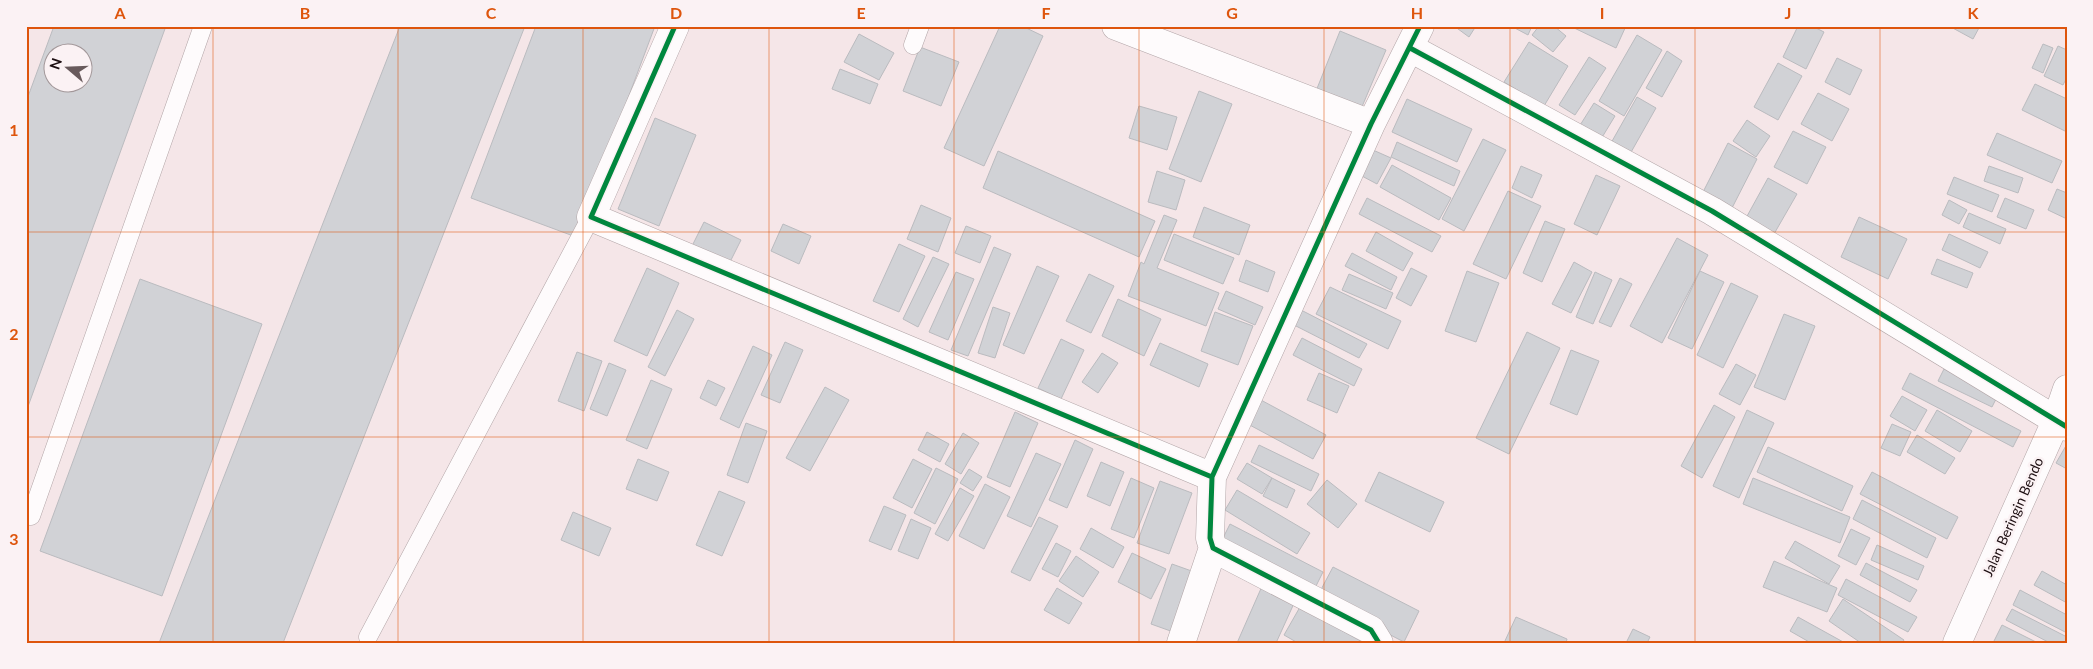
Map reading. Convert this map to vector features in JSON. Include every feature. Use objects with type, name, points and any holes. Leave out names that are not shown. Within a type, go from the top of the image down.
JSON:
[{"type":"street","points":[[675,26],[591,217],[1212,477]]},
{"type":"street","points":[[1116,26],[1371,124]]},
{"type":"street","points":[[1181,643],[1213,548],[1210,538],[1212,477],[1371,124],[1415,37],[1712,211],[2061,424]]},
{"type":"street","name":"Jalan Beringin Bendo","points":[[1957,643],[2061,424],[2067,390]]},
{"type":"street","points":[[1213,548],[1370,630],[1379,643]]},
{"type":"lane","points":[[31,516],[203,26]]},
{"type":"lane","points":[[913,45],[920,26]]},
{"type":"lane","points":[[368,637],[591,217]]},
{"type":"building","points":[[54,26],[166,26],[26,412],[26,102],[42,59],[42,92],[92,92],[92,42],[48,42]]},
{"type":"building","points":[[400,26],[525,26],[283,643],[159,643]]},
{"type":"building","points":[[536,26],[655,26],[576,237],[471,198]]},
{"type":"building","points":[[1000,26],[1022,26],[1043,36],[984,166],[944,148]]},
{"type":"building","points":[[1454,26],[1476,26],[1469,37]]},
{"type":"building","points":[[1511,26],[1532,26],[1528,35]]},
{"type":"building","points":[[1539,26],[1554,26],[1566,36],[1553,52],[1532,35]]},
{"type":"building","points":[[1570,26],[1626,26],[1616,48]]},
{"type":"building","points":[[1798,26],[1812,26],[1824,32],[1806,69],[1783,57]]},
{"type":"building","points":[[1949,26],[1980,26],[1973,39]]},
{"type":"building","points":[[1340,31],[1386,50],[1361,109],[1316,91]]},
{"type":"building","points":[[859,34],[894,53],[879,80],[844,62]]},
{"type":"building","points":[[1637,35],[1662,50],[1624,116],[1599,101]]},
{"type":"building","points":[[1529,42],[1568,66],[1544,106],[1504,82]]},
{"type":"building","points":[[2043,44],[2053,48],[2043,73],[2032,68]]},
{"type":"building","points":[[2058,46],[2067,50],[2067,77],[2063,85],[2044,76]]},
{"type":"building","points":[[920,47],[959,62],[941,106],[903,91]]},
{"type":"building","points":[[1667,51],[1682,61],[1662,97],[1646,88]]},
{"type":"building","points":[[1589,57],[1606,68],[1575,115],[1559,105]]},
{"type":"building","points":[[1837,58],[1862,70],[1850,95],[1825,82]]},
{"type":"building","points":[[1778,63],[1802,76],[1778,120],[1754,107]]},
{"type":"building","points":[[840,69],[878,84],[870,104],[832,89]]},
{"type":"building","points":[[2035,84],[2067,99],[2067,132],[2022,110]]},
{"type":"building","points":[[1199,91],[1232,104],[1201,182],[1169,169]]},
{"type":"building","points":[[1818,93],[1849,109],[1832,141],[1801,124]]},
{"type":"building","points":[[1637,97],[1656,108],[1630,154],[1611,143]]},
{"type":"building","points":[[1407,99],[1472,129],[1457,162],[1392,132]]},
{"type":"building","points":[[1594,103],[1615,116],[1598,144],[1577,130]]},
{"type":"building","points":[[1139,106],[1177,117],[1167,150],[1129,138]]},
{"type":"building","points":[[655,118],[696,135],[659,226],[618,209]]},
{"type":"building","points":[[1747,120],[1770,136],[1756,157],[1733,141]]},
{"type":"building","points":[[1793,131],[1826,147],[1807,184],[1774,167]]},
{"type":"building","points":[[1997,133],[2062,161],[2052,183],[1987,155]]},
{"type":"building","points":[[1483,139],[1506,150],[1464,231],[1442,219]]},
{"type":"building","points":[[1397,142],[1460,171],[1454,186],[1391,157]]},
{"type":"building","points":[[1728,143],[1757,159],[1732,208],[1703,192]]},
{"type":"building","points":[[1373,150],[1391,158],[1377,184],[1360,175]]},
{"type":"building","points":[[998,151],[1155,221],[1139,257],[983,188]]},
{"type":"building","points":[[1392,165],[1451,198],[1439,220],[1380,187]]},
{"type":"building","points":[[1521,166],[1542,175],[1532,198],[1512,188]]},
{"type":"building","points":[[1989,166],[2023,178],[2018,193],[1984,181]]},
{"type":"building","points":[[1157,171],[1185,180],[1176,210],[1148,202]]},
{"type":"building","points":[[1596,175],[1620,186],[1597,235],[1574,224]]},
{"type":"building","points":[[1954,177],[1999,195],[1992,212],[1947,194]]},
{"type":"building","points":[[1768,178],[1797,194],[1774,234],[1746,218]]},
{"type":"building","points":[[2057,189],[2067,193],[2067,219],[2048,210]]},
{"type":"building","points":[[1508,191],[1541,206],[1506,279],[1473,264]]},
{"type":"building","points":[[1367,198],[1441,236],[1432,252],[1359,214]]},
{"type":"building","points":[[2005,198],[2034,210],[2026,229],[1997,217]]},
{"type":"building","points":[[1949,200],[1967,210],[1959,224],[1942,215]]},
{"type":"building","points":[[921,205],[951,218],[938,252],[907,239]]},
{"type":"building","points":[[1204,207],[1250,225],[1239,255],[1193,237]]},
{"type":"building","points":[[1969,213],[2006,229],[2000,244],[1963,227]]},
{"type":"building","points":[[1164,215],[1177,220],[1157,268],[1219,293],[1206,326],[1128,296],[1141,262],[1144,264]]},
{"type":"building","points":[[1859,217],[1907,239],[1888,279],[1841,257]]},
{"type":"building","points":[[1545,221],[1565,229],[1542,282],[1523,273]]},
{"type":"building","points":[[704,222],[741,240],[727,268],[690,250]]},
{"type":"building","points":[[783,224],[811,236],[799,264],[771,251]]},
{"type":"building","points":[[966,226],[991,236],[980,263],[955,253]]},
{"type":"building","points":[[1376,232],[1413,253],[1403,271],[1366,251]]},
{"type":"building","points":[[1174,234],[1234,258],[1223,284],[1164,260]]},
{"type":"building","points":[[1949,234],[1988,252],[1980,268],[1942,250]]},
{"type":"building","points":[[1677,238],[1708,255],[1662,343],[1630,326]]},
{"type":"building","points":[[899,244],[925,256],[899,312],[873,301]]},
{"type":"building","points":[[994,247],[1011,254],[968,356],[951,350]]},
{"type":"building","points":[[1352,253],[1397,277],[1391,290],[1345,266]]},
{"type":"building","points":[[933,257],[949,264],[918,327],[903,319]]},
{"type":"building","points":[[1937,259],[1973,273],[1967,288],[1931,274]]},
{"type":"building","points":[[1246,260],[1275,272],[1268,292],[1239,281]]},
{"type":"building","points":[[1574,262],[1592,272],[1571,313],[1552,304]]},
{"type":"building","points":[[1037,266],[1059,276],[1024,354],[1003,345]]},
{"type":"building","points":[[647,268],[679,283],[647,356],[614,341]]},
{"type":"building","points":[[1411,268],[1427,276],[1411,306],[1396,298]]},
{"type":"building","points":[[1467,271],[1499,283],[1476,342],[1445,331]]},
{"type":"building","points":[[1700,271],[1724,282],[1692,349],[1668,338]]},
{"type":"building","points":[[956,272],[974,279],[948,340],[929,332]]},
{"type":"building","points":[[1595,272],[1612,280],[1593,324],[1576,317]]},
{"type":"building","points":[[1089,274],[1114,286],[1091,333],[1066,321]]},
{"type":"building","points":[[1349,274],[1393,293],[1386,309],[1342,290]]},
{"type":"building","points":[[1620,278],[1632,284],[1611,327],[1599,322]]},
{"type":"building","points":[[140,279],[262,324],[162,596],[40,551]]},
{"type":"building","points":[[1731,283],[1758,296],[1723,368],[1697,355]]},
{"type":"building","points":[[1330,287],[1401,321],[1388,349],[1316,314]]},
{"type":"building","points":[[1226,291],[1263,307],[1255,325],[1218,309]]},
{"type":"building","points":[[1118,299],[1161,319],[1144,356],[1102,336]]},
{"type":"building","points":[[993,307],[1010,313],[995,358],[978,353]]},
{"type":"building","points":[[677,310],[694,319],[665,376],[648,367]]},
{"type":"building","points":[[1301,310],[1367,344],[1359,358],[1294,325]]},
{"type":"building","points":[[1215,312],[1253,326],[1238,365],[1201,351]]},
{"type":"building","points":[[1784,314],[1815,326],[1785,400],[1754,387]]},
{"type":"building","points":[[1527,332],[1560,348],[1509,454],[1476,438]]},
{"type":"building","points":[[1302,338],[1362,369],[1354,386],[1293,355]]},
{"type":"building","points":[[1061,339],[1084,350],[1061,399],[1038,388]]},
{"type":"building","points":[[785,342],[803,350],[780,403],[761,395]]},
{"type":"building","points":[[1160,343],[1208,364],[1199,387],[1150,365]]},
{"type":"building","points":[[753,346],[772,355],[739,428],[720,419]]},
{"type":"building","points":[[1571,350],[1599,361],[1577,415],[1550,404]]},
{"type":"building","points":[[577,352],[602,361],[584,411],[558,401]]},
{"type":"building","points":[[1102,353],[1118,363],[1098,393],[1082,382]]},
{"type":"building","points":[[609,363],[626,370],[607,416],[590,409]]},
{"type":"building","points":[[1736,364],[1756,375],[1740,405],[1719,394]]},
{"type":"building","points":[[1944,369],[1998,395],[1992,407],[1938,381]]},
{"type":"building","points":[[1319,373],[1349,386],[1337,413],[1307,400]]},
{"type":"building","points":[[1910,373],[2021,431],[2013,447],[1902,389]]},
{"type":"building","points":[[651,380],[672,389],[647,449],[626,440]]},
{"type":"building","points":[[708,380],[725,388],[716,406],[700,398]]},
{"type":"building","points":[[825,387],[849,400],[810,471],[786,458]]},
{"type":"building","points":[[1902,396],[1927,410],[1915,431],[1890,416]]},
{"type":"building","points":[[1259,399],[1326,435],[1313,459],[1246,423]]},
{"type":"building","points":[[1714,405],[1735,417],[1702,478],[1681,466]]},
{"type":"building","points":[[1747,410],[1774,423],[1739,498],[1713,486]]},
{"type":"building","points":[[1937,410],[1972,431],[1960,452],[1925,431]]},
{"type":"building","points":[[1015,412],[1038,423],[1010,487],[987,477]]},
{"type":"building","points":[[746,423],[767,431],[748,483],[727,475]]},
{"type":"building","points":[[1892,424],[1911,432],[1900,456],[1881,448]]},
{"type":"building","points":[[927,432],[949,444],[940,462],[918,450]]},
{"type":"building","points":[[963,433],[979,443],[961,474],[945,464]]},
{"type":"building","points":[[1917,435],[1955,458],[1945,474],[1907,452]]},
{"type":"building","points":[[1075,440],[1093,449],[1067,508],[1049,500]]},
{"type":"building","points":[[2067,444],[2067,469],[2056,463]]},
{"type":"building","points":[[1259,445],[1319,474],[1311,491],[1251,462]]},
{"type":"building","points":[[1768,447],[1853,486],[1842,511],[1757,472]]},
{"type":"building","points":[[1036,453],[1061,464],[1031,527],[1007,516]]},
{"type":"building","points":[[638,459],[669,472],[657,501],[626,489]]},
{"type":"building","points":[[913,459],[932,469],[912,508],[893,498]]},
{"type":"building","points":[[1101,462],[1124,472],[1110,506],[1087,496]]},
{"type":"building","points":[[1247,463],[1272,478],[1262,494],[1237,479]]},
{"type":"building","points":[[936,468],[958,479],[935,524],[914,513]]},
{"type":"building","points":[[969,469],[982,477],[973,491],[960,483]]},
{"type":"building","points":[[1379,472],[1444,502],[1430,532],[1365,501]]},
{"type":"building","points":[[1872,472],[1958,517],[1947,539],[1860,494]]},
{"type":"building","points":[[1131,478],[1154,488],[1134,538],[1111,529]]},
{"type":"building","points":[[1272,478],[1295,490],[1287,508],[1263,496]]},
{"type":"building","points":[[1753,478],[1850,517],[1840,543],[1743,504]]},
{"type":"building","points":[[1327,480],[1357,504],[1338,528],[1307,504]]},
{"type":"building","points":[[1160,481],[1192,493],[1169,554],[1137,543]]},
{"type":"building","points":[[985,484],[1010,497],[984,549],[959,536]]},
{"type":"building","points":[[960,488],[974,496],[948,541],[935,534]]},
{"type":"building","points":[[1237,490],[1310,533],[1297,554],[1225,510]]},
{"type":"building","points":[[719,491],[745,502],[722,556],[696,545]]},
{"type":"building","points":[[1862,500],[1936,538],[1927,558],[1853,519]]},
{"type":"building","points":[[884,506],[906,515],[891,550],[869,541]]},
{"type":"building","points":[[573,512],[611,528],[599,556],[561,540]]},
{"type":"building","points":[[1039,517],[1058,526],[1030,581],[1011,572]]},
{"type":"building","points":[[911,519],[931,528],[918,559],[898,551]]},
{"type":"building","points":[[1230,524],[1323,572],[1313,592],[1220,544]]},
{"type":"building","points":[[1091,528],[1124,547],[1113,568],[1080,549]]},
{"type":"building","points":[[1851,529],[1870,538],[1856,565],[1838,556]]},
{"type":"building","points":[[1795,541],[1840,566],[1829,584],[1785,558]]},
{"type":"building","points":[[1056,543],[1071,551],[1058,577],[1042,569]]},
{"type":"building","points":[[1877,545],[1924,566],[1918,580],[1871,560]]},
{"type":"building","points":[[1132,553],[1166,569],[1151,599],[1118,582]]},
{"type":"building","points":[[1076,556],[1099,572],[1083,597],[1059,581]]},
{"type":"building","points":[[1774,561],[1837,588],[1827,612],[1763,587]]},
{"type":"building","points":[[1866,563],[1917,590],[1910,602],[1860,575]]},
{"type":"building","points":[[1172,564],[1200,574],[1179,634],[1151,624]]},
{"type":"building","points":[[1333,567],[1419,611],[1404,642],[1317,597]]},
{"type":"building","points":[[2042,571],[2067,585],[2067,603],[2034,585]]},
{"type":"building","points":[[1846,579],[1917,617],[1908,632],[1838,595]]},
{"type":"building","points":[[1263,584],[1296,599],[1276,643],[1237,643]]},
{"type":"building","points":[[1057,588],[1082,603],[1069,624],[1044,610]]},
{"type":"building","points":[[2020,590],[2067,615],[2067,633],[2013,605]]},
{"type":"building","points":[[1843,599],[1904,640],[1902,643],[1861,643],[1829,621]]},
{"type":"building","points":[[1300,607],[1364,643],[1298,643],[1284,635]]},
{"type":"building","points":[[2012,609],[2067,637],[2067,643],[2050,643],[2006,620]]},
{"type":"building","points":[[1516,617],[1567,639],[1566,643],[1504,643]]},
{"type":"building","points":[[1798,617],[1845,643],[1811,643],[1790,631]]},
{"type":"building","points":[[2002,625],[2038,643],[1993,643]]},
{"type":"building","points":[[1633,629],[1650,637],[1647,643],[1626,643]]},
{"type":"cycle path","points":[[675,26],[591,217],[1212,477]]},
{"type":"cycle path","points":[[1379,643],[1371,630],[1213,548],[1210,538],[1212,477],[1371,124],[1420,26]]},
{"type":"cycle path","points":[[1410,48],[1712,211],[2067,427]]}]
